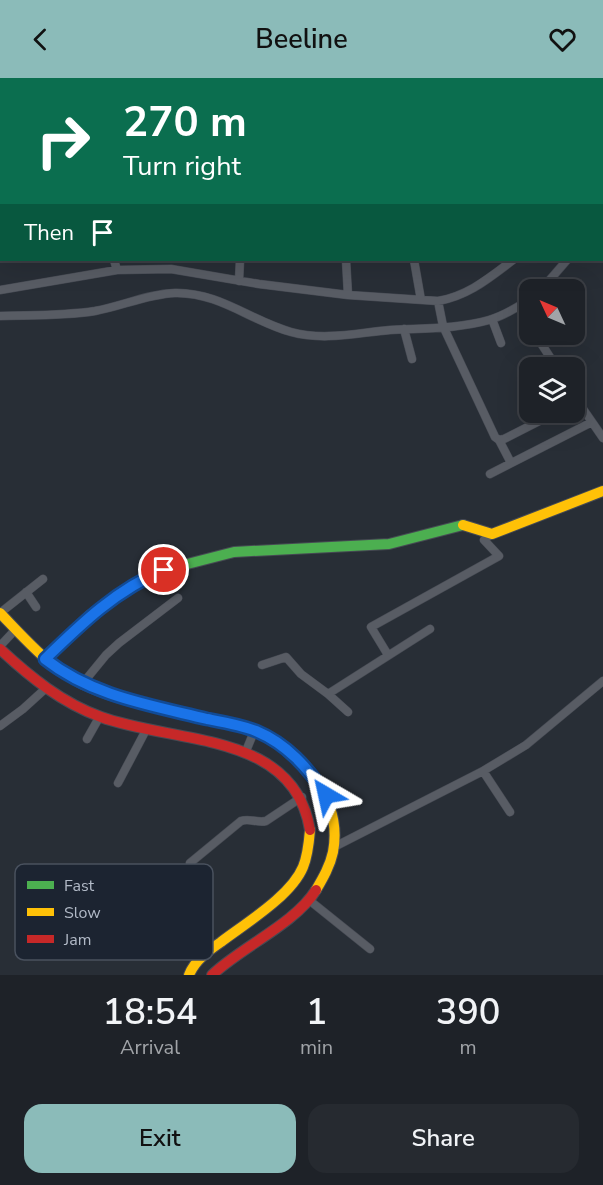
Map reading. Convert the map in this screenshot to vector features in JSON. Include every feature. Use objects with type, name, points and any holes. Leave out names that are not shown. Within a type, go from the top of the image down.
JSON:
[{"type":"street","points":[[114,261],[117,270]]},
{"type":"street","points":[[239,281],[240,261]]},
{"type":"street","points":[[346,261],[348,295]]},
{"type":"street","points":[[414,261],[421,300]]},
{"type":"street","points":[[0,290],[117,270],[171,269],[239,281],[348,295],[438,301],[451,299],[477,288],[512,261]]},
{"type":"street","points":[[551,279],[566,261]]},
{"type":"street","points":[[0,316],[65,315],[174,293],[210,297],[292,333],[338,337],[404,329],[441,319],[469,325],[492,319],[519,306]]},
{"type":"street","points":[[438,301],[441,319],[493,434],[499,440],[510,464]]},
{"type":"street","points":[[492,319],[501,343]]},
{"type":"street","points":[[404,329],[412,359]]},
{"type":"street","points":[[585,413],[603,438]]},
{"type":"street","points":[[490,474],[592,422]]},
{"type":"street","points":[[499,440],[534,423]]},
{"type":"street","points":[[388,655],[371,627],[499,556],[484,540],[492,534],[603,491]]},
{"type":"street","points":[[45,659],[89,616],[145,577],[164,570],[234,552],[389,544],[464,525],[492,534]]},
{"type":"street","points":[[43,579],[0,613],[6,641],[22,671],[45,689],[100,716],[146,730],[247,748],[285,777],[302,797],[308,810],[310,827],[307,854],[295,881],[265,908],[213,948]]},
{"type":"street","points":[[26,592],[36,607]]},
{"type":"street","points":[[83,683],[119,643],[178,598]]},
{"type":"street","points":[[328,694],[430,629]]},
{"type":"street","points":[[6,641],[45,659],[83,683],[118,698],[254,732],[288,750],[316,780],[326,795],[339,845]]},
{"type":"street","points":[[262,665],[285,657],[301,674],[348,712]]},
{"type":"street","points":[[212,975],[311,902],[339,845],[483,771],[526,745],[603,681]]},
{"type":"street","points":[[0,726],[45,689]]},
{"type":"street","points":[[87,739],[100,716]]},
{"type":"street","points":[[118,783],[146,730]]},
{"type":"street","points":[[247,748],[254,732]]},
{"type":"street","points":[[483,771],[510,812]]},
{"type":"street","points":[[190,863],[241,821],[260,823],[266,821],[302,797]]},
{"type":"street","points":[[311,902],[370,949]]},
{"type":"street","points":[[189,975],[197,960]]},
{"type":"traffic: fast","points":[[45,659],[89,616],[145,577],[164,570],[234,552],[389,544],[463,525]]},
{"type":"traffic: slow","points":[[463,525],[492,534],[603,491]]},
{"type":"traffic: slow","points":[[0,613],[49,661],[83,684],[113,696],[249,728],[288,750],[315,779],[332,814],[333,852],[316,890]]},
{"type":"traffic: slow","points":[[213,948],[267,908],[289,888],[305,862],[310,830]]},
{"type":"traffic: slow","points":[[189,975],[198,960]]},
{"type":"traffic: jam","points":[[0,649],[60,697],[101,717],[131,726],[227,746],[256,758],[281,774],[299,798],[310,830]]},
{"type":"traffic: jam","points":[[212,975],[295,914],[316,890]]},
{"type":"route","points":[[164,570],[145,577],[89,616],[45,659],[83,683],[118,698],[255,730],[296,756],[326,795]]}]
